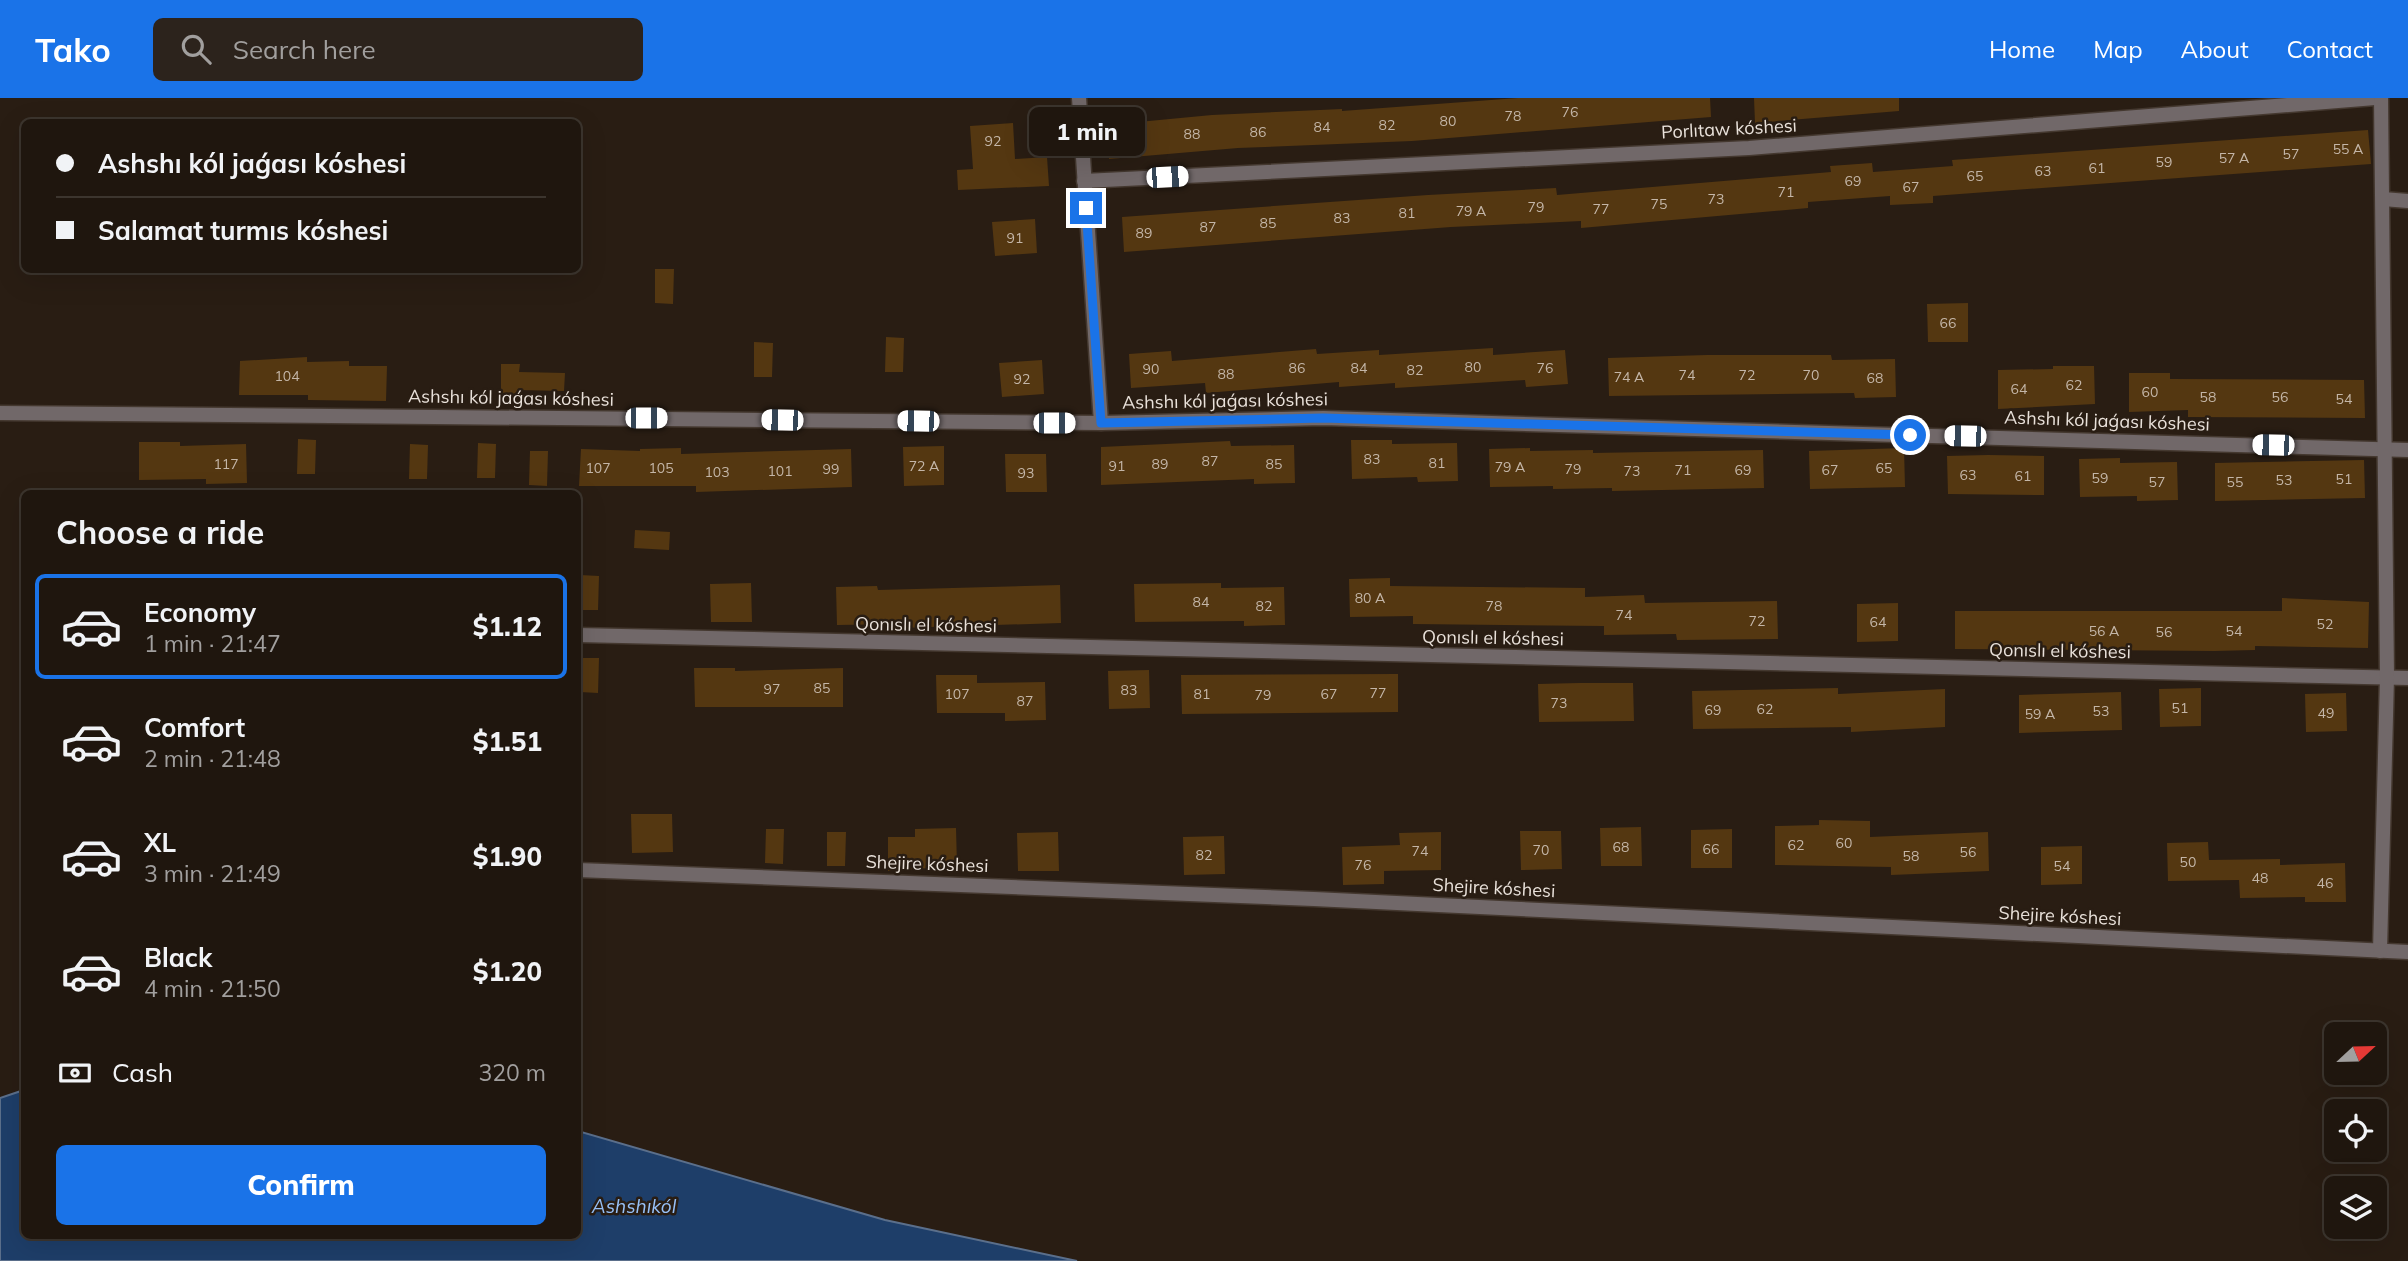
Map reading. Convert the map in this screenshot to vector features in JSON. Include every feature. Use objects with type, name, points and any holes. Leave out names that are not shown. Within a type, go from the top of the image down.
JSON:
[{"type":"street","points":[[1079,98],[1101,423]]},
{"type":"street","name":"Porlıtaw kóshesi","points":[[1084,181],[1749,148],[2375,98]]},
{"type":"street","points":[[2380,951],[2387,677],[2381,98]]},
{"type":"street","points":[[2383,200],[2408,201]]},
{"type":"street","name":"Ashshı kól jaǵası kóshesi","points":[[0,413],[1101,423],[1323,418],[2408,450]]},
{"type":"street","name":"Qonıslı el kóshesi","points":[[581,635],[2408,678]]},
{"type":"street","name":"Shejire kóshesi","points":[[581,870],[1314,899],[2408,952]]},
{"type":"water","name":"Ashshıkól","points":[[21,1091],[21,1239],[581,1239],[581,1132],[885,1220],[1077,1261],[0,1261],[0,1098]]},
{"type":"building","points":[[1518,98],[1710,98],[1711,117],[1412,141],[1238,148],[1109,159],[1107,125],[1212,115],[1342,111]]},
{"type":"building","points":[[1754,98],[1899,98],[1899,111],[1755,123]]},
{"type":"building","points":[[1013,123],[1015,159],[1047,157],[1049,186],[958,190],[957,170],[973,169],[970,126]]},
{"type":"building","points":[[2368,130],[2371,164],[1933,196],[1933,203],[1890,205],[1890,196],[1808,202],[1808,208],[1581,228],[1581,221],[1451,227],[1124,252],[1122,217],[1556,188],[1557,195],[1831,172],[1830,166],[1872,163],[1873,172],[1953,166],[1952,160]]},
{"type":"building","points":[[1035,219],[1037,253],[995,256],[992,222]]},
{"type":"building","points":[[655,269],[674,269],[673,304],[655,303]]},
{"type":"building","points":[[1968,303],[1968,342],[1928,342],[1927,304]]},
{"type":"building","points":[[886,337],[904,338],[903,372],[885,372]]},
{"type":"building","points":[[754,342],[773,343],[772,377],[754,377]]},
{"type":"building","points":[[1493,348],[1493,355],[1565,350],[1568,384],[1526,387],[1525,380],[1395,388],[1395,383],[1339,387],[1339,382],[1206,393],[1205,383],[1131,388],[1129,354],[1171,351],[1172,361],[1316,349],[1317,354],[1379,350],[1379,355]]},
{"type":"building","points":[[1831,355],[1832,360],[1895,359],[1896,397],[1855,398],[1854,393],[1609,396],[1608,358]]},
{"type":"building","points":[[307,357],[307,362],[349,361],[349,366],[387,366],[386,401],[308,400],[308,395],[239,395],[240,361]]},
{"type":"building","points":[[1042,360],[1044,394],[1002,397],[999,363]]},
{"type":"building","points":[[501,364],[520,364],[519,372],[565,373],[564,391],[519,390],[519,399],[501,398]]},
{"type":"building","points":[[2053,366],[2094,366],[2095,404],[1998,409],[1998,370],[2053,369]]},
{"type":"building","points":[[2129,373],[2170,373],[2170,379],[2364,380],[2365,418],[2188,417],[2188,410],[2129,412]]},
{"type":"building","points":[[298,439],[316,440],[315,474],[297,474]]},
{"type":"building","points":[[1351,440],[1392,440],[1392,444],[1457,443],[1458,481],[1418,482],[1417,477],[1352,479]]},
{"type":"building","points":[[1230,441],[1231,446],[1294,445],[1295,483],[1254,484],[1254,479],[1101,485],[1101,447]]},
{"type":"building","points":[[139,442],[180,442],[180,446],[246,444],[247,483],[206,484],[206,479],[139,480]]},
{"type":"building","points":[[478,443],[496,444],[495,478],[477,478]]},
{"type":"building","points":[[410,444],[428,445],[427,479],[409,479]]},
{"type":"building","points":[[944,446],[944,485],[904,486],[903,447]]},
{"type":"building","points":[[681,448],[681,454],[851,449],[852,487],[696,492],[696,486],[579,486],[581,449],[640,451]]},
{"type":"building","points":[[1530,448],[1530,451],[1593,450],[1593,453],[1763,450],[1764,488],[1612,491],[1612,488],[1553,489],[1553,486],[1490,487],[1489,449]]},
{"type":"building","points":[[1904,448],[1905,487],[1810,489],[1809,451]]},
{"type":"building","points":[[530,451],[548,451],[547,486],[529,485]]},
{"type":"building","points":[[1005,454],[1046,454],[1047,492],[1006,492]]},
{"type":"building","points":[[1947,456],[2044,456],[2044,495],[1948,494]]},
{"type":"building","points":[[2120,458],[2120,463],[2177,462],[2178,500],[2137,501],[2137,496],[2080,497],[2079,459]]},
{"type":"building","points":[[2364,460],[2365,498],[2215,501],[2215,463]]},
{"type":"building","points":[[635,530],[670,532],[669,550],[634,548]]},
{"type":"building","points":[[581,575],[599,576],[598,610],[581,610]]},
{"type":"building","points":[[1390,578],[1390,586],[1585,588],[1585,597],[1644,595],[1645,603],[1777,601],[1778,639],[1677,640],[1676,634],[1604,635],[1604,626],[1413,624],[1413,616],[1350,617],[1349,579]]},
{"type":"building","points":[[751,583],[752,622],[711,622],[710,584]]},
{"type":"building","points":[[1221,583],[1221,588],[1284,587],[1285,625],[1244,626],[1244,621],[1135,622],[1134,584]]},
{"type":"building","points":[[1060,585],[1061,623],[899,628],[899,624],[837,625],[836,587],[877,586],[878,590]]},
{"type":"building","points":[[2282,598],[2369,602],[2368,648],[2255,646],[2255,650],[2214,651],[1955,649],[1955,611],[2282,611]]},
{"type":"building","points":[[1898,603],[1898,641],[1857,642],[1857,604]]},
{"type":"building","points":[[581,658],[599,658],[598,693],[581,692]]},
{"type":"building","points":[[694,668],[735,668],[735,671],[843,668],[843,707],[695,707]]},
{"type":"building","points":[[1149,670],[1150,708],[1109,709],[1108,671]]},
{"type":"building","points":[[1398,674],[1398,712],[1182,714],[1181,675]]},
{"type":"building","points":[[936,675],[977,675],[977,683],[1045,682],[1046,720],[1005,721],[1005,713],[937,713]]},
{"type":"building","points":[[1633,683],[1634,721],[1539,722],[1538,684]]},
{"type":"building","points":[[1838,688],[1838,694],[1945,689],[1945,727],[1851,732],[1851,727],[1693,729],[1692,691]]},
{"type":"building","points":[[2201,688],[2201,726],[2160,727],[2159,689]]},
{"type":"building","points":[[2121,692],[2122,730],[2019,733],[2019,695]]},
{"type":"building","points":[[2346,693],[2347,731],[2306,732],[2305,694]]},
{"type":"building","points":[[631,814],[672,814],[673,852],[632,853]]},
{"type":"building","points":[[1819,820],[1870,821],[1870,837],[1988,832],[1989,871],[1891,875],[1891,867],[1775,865],[1775,826],[1819,825]]},
{"type":"building","points":[[1641,827],[1642,866],[1601,866],[1600,828]]},
{"type":"building","points":[[956,828],[957,866],[888,871],[888,837],[915,837],[915,829]]},
{"type":"building","points":[[766,829],[784,829],[783,864],[765,863]]},
{"type":"building","points":[[1732,829],[1732,868],[1691,868],[1691,830]]},
{"type":"building","points":[[1520,831],[1561,831],[1562,869],[1521,870]]},
{"type":"building","points":[[827,832],[846,832],[845,866],[827,866]]},
{"type":"building","points":[[1058,832],[1059,871],[1018,871],[1017,833]]},
{"type":"building","points":[[1441,832],[1441,870],[1384,871],[1384,884],[1343,885],[1342,847],[1400,845],[1399,833]]},
{"type":"building","points":[[1224,836],[1225,874],[1184,875],[1183,837]]},
{"type":"building","points":[[2208,842],[2209,860],[2280,859],[2280,865],[2345,863],[2346,902],[2305,902],[2305,897],[2240,898],[2239,880],[2168,881],[2167,843]]},
{"type":"building","points":[[2082,846],[2082,884],[2041,885],[2041,847]]},
{"type":"route","points":[[1086,208],[1101,423],[1323,418],[1910,435]]}]
